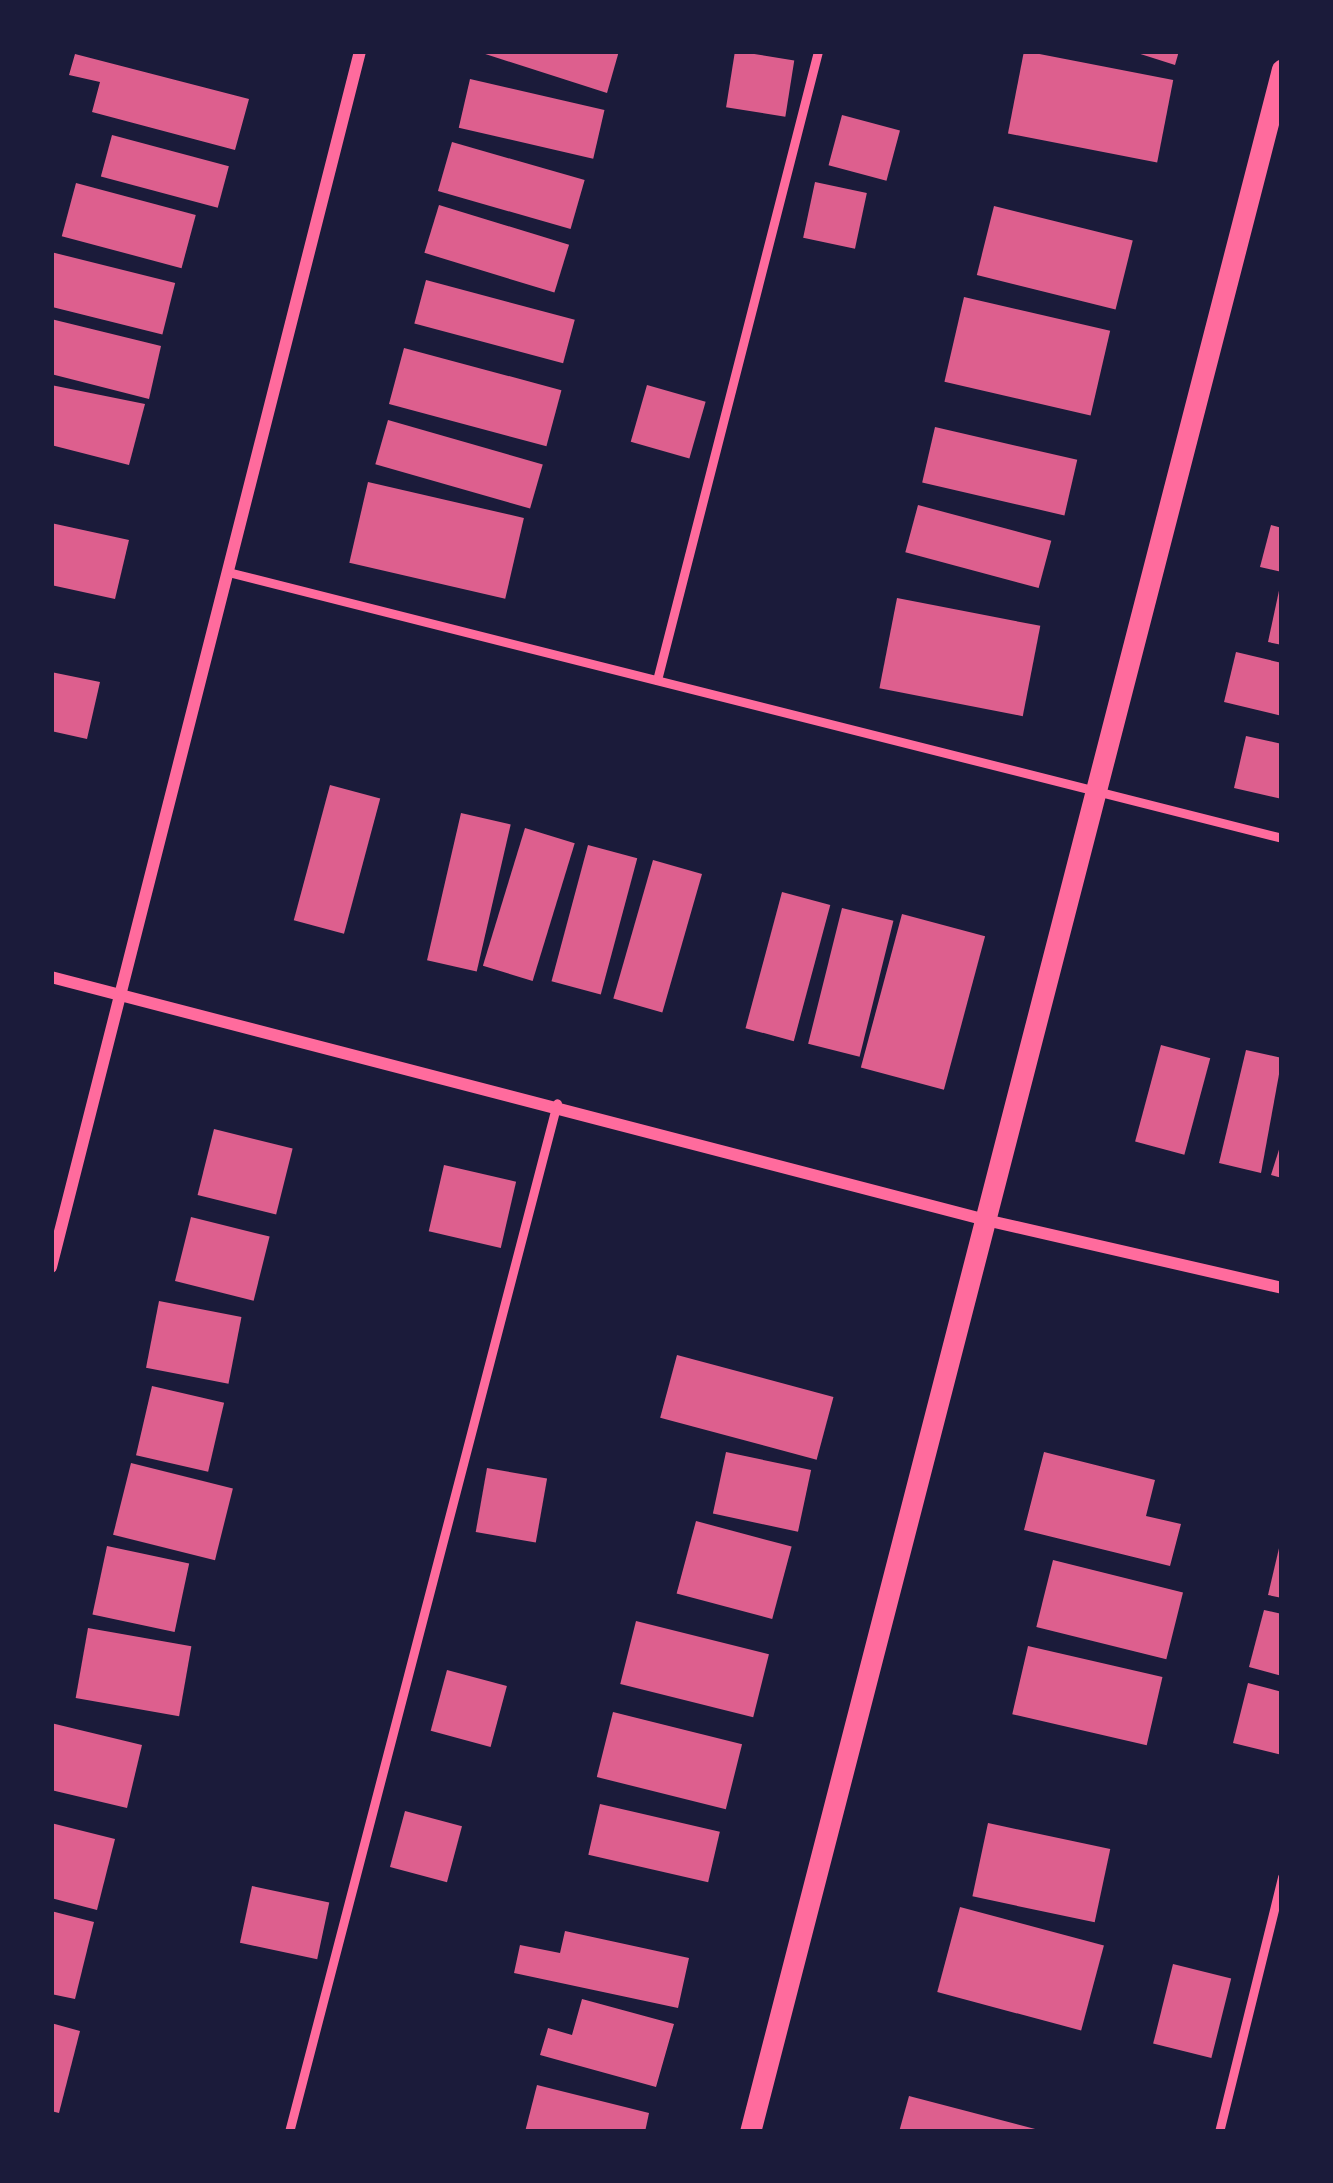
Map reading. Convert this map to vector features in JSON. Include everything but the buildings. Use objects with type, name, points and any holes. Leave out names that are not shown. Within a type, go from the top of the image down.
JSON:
[{"type":"street","points":[[51,1267],[361,51]]},
{"type":"street","points":[[750,2132],[990,1221],[1282,70]]},
{"type":"street","points":[[51,977],[557,1103],[990,1221],[1282,1288]]},
{"type":"lane","points":[[657,680],[818,51]]},
{"type":"lane","points":[[228,572],[1282,838]]},
{"type":"lane","points":[[289,2132],[557,1103]]},
{"type":"lane","points":[[1219,2132],[1282,1877]]}]
